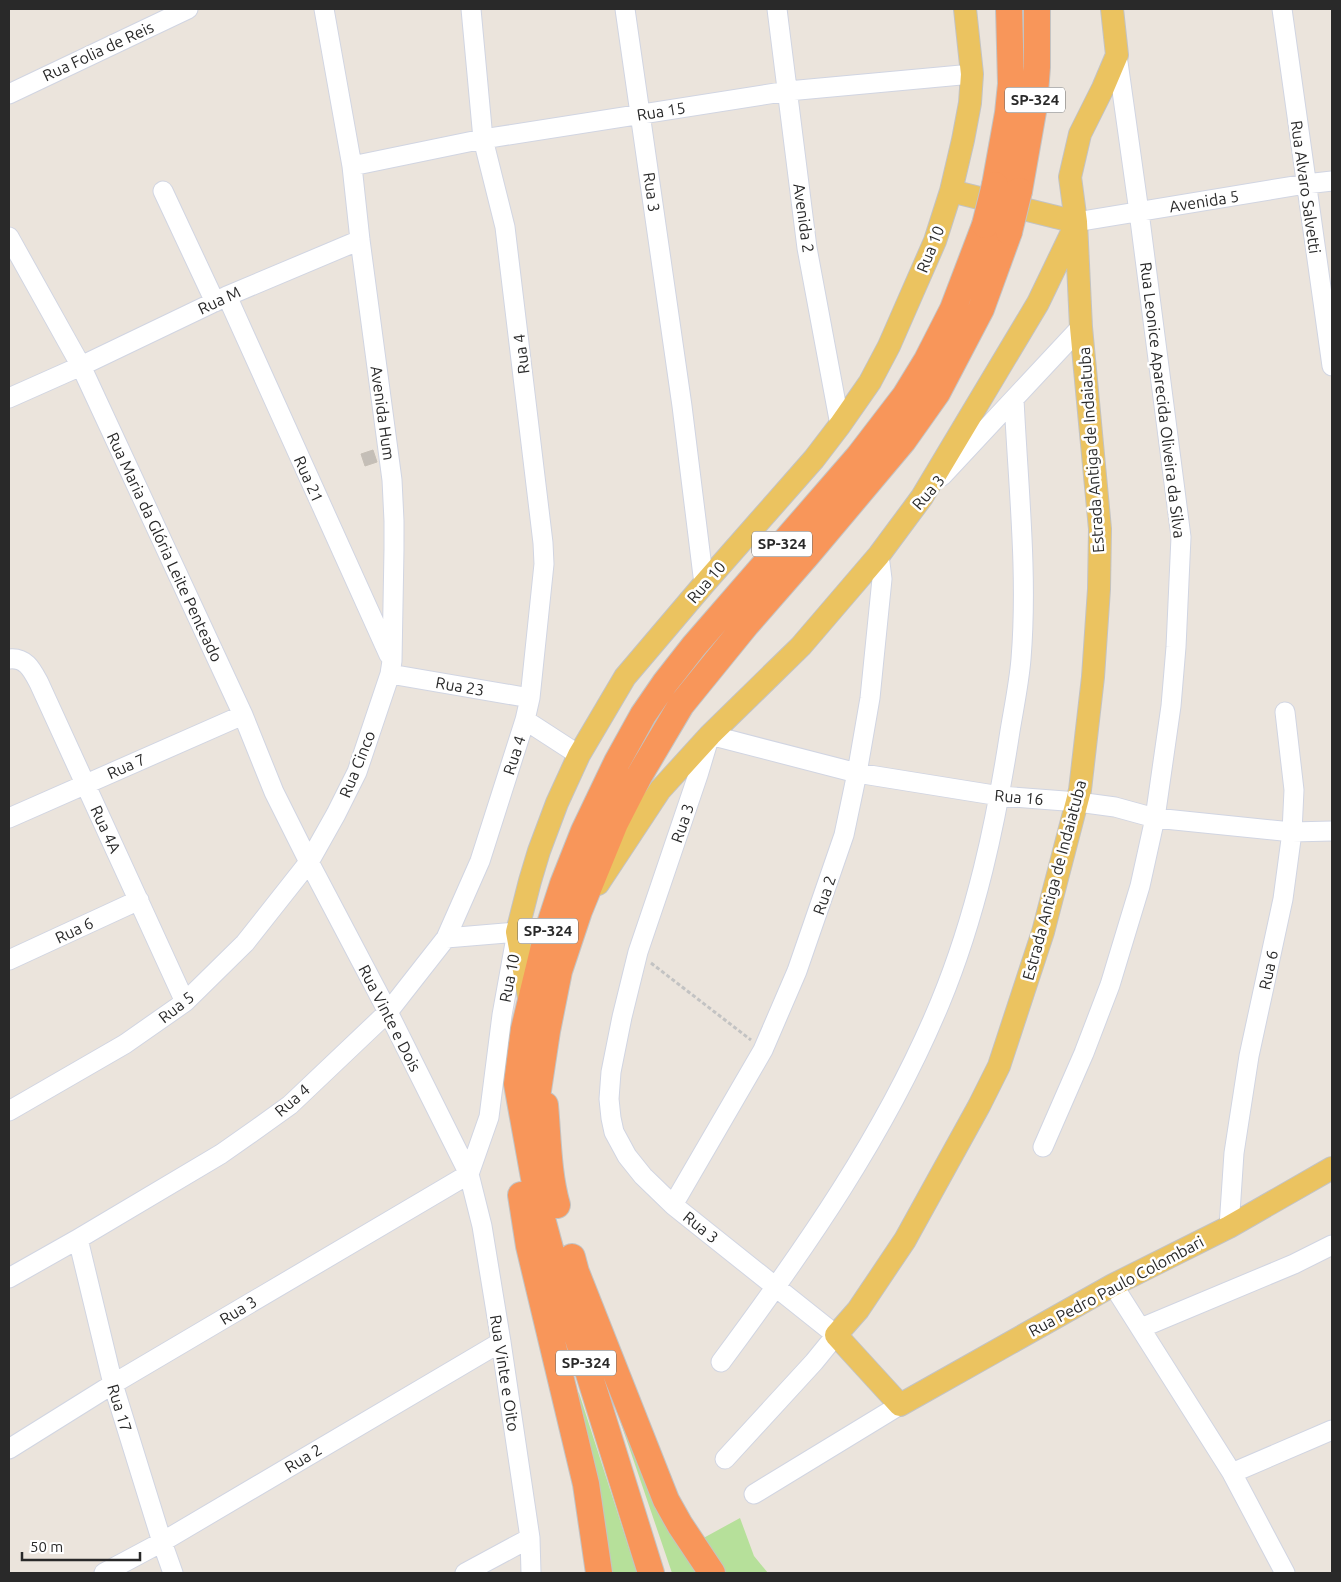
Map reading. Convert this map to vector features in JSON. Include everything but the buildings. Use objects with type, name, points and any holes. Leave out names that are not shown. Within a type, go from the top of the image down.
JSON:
[{"type":"highway","name":"SP-324","points":[[1007,188],[1006,121],[1011,84],[1009,9]]},
{"type":"highway","name":"SP-324","points":[[529,1151],[547,1031],[559,971],[580,911],[615,823],[639,776],[681,705],[746,625],[903,441],[937,393],[981,309],[1007,188],[1034,106],[1037,67],[1037,9]]},
{"type":"highway","name":"SP-324","points":[[651,1573],[551,1252],[540,1211],[517,1084],[524,1029],[548,930],[570,866],[600,796],[643,715],[694,646],[859,456],[905,396],[997,228]]},
{"type":"highway","points":[[542,1071],[555,1196],[576,1272],[666,1500],[680,1526],[712,1573]]},
{"type":"highway","points":[[517,1084],[518,1158],[521,1195],[529,1246],[586,1484],[600,1573]]},
{"type":"main road","name":"Rua 10","points":[[517,932],[539,851],[557,803],[579,755],[626,677],[704,584],[814,459],[870,382],[889,346],[935,240],[951,191],[963,140],[970,103],[972,74],[965,9]]},
{"type":"main road","name":"Rua Leonice Aparecida Oliveira da Silva","points":[[1076,222],[1070,177],[1080,134],[1117,55],[1112,9]]},
{"type":"main road","points":[[922,496],[1038,303],[1076,222],[951,191]]},
{"type":"main road","name":"Estrada Antiga de Indaiatuba","points":[[836,1335],[858,1310],[905,1240],[999,1066],[1043,932],[1078,802],[1093,677],[1099,588],[1100,529],[1081,327],[1076,222]]},
{"type":"main road","name":"Rua 3","points":[[710,735],[801,646],[879,555],[922,496]]},
{"type":"main road","points":[[580,911],[660,790],[710,735]]},
{"type":"main road","points":[[517,932],[530,1004]]},
{"type":"main road","name":"Rua Pedro Paulo Colombari","points":[[900,1405],[1114,1285],[1230,1227],[1332,1168]]},
{"type":"main road","points":[[836,1335],[900,1405]]},
{"type":"street","name":"Rua Folia de Reis","points":[[9,94],[188,9]]},
{"type":"street","name":"Avenida Hum","points":[[324,9],[352,166],[392,488],[394,549],[391,667]]},
{"type":"street","name":"Rua 4","points":[[9,1278],[220,1154],[290,1105],[388,1012],[446,938],[480,861],[525,720],[530,698],[544,564],[505,227],[483,140],[470,9]]},
{"type":"street","name":"Rua 3","points":[[625,9],[682,406],[704,584]]},
{"type":"street","name":"Avenida 2","points":[[778,9],[808,248],[840,425]]},
{"type":"street","name":"Rua Alvaro Salvetti","points":[[1282,9],[1332,366]]},
{"type":"street","name":"Rua Leonice Aparecida Oliveira da Silva","points":[[1043,1147],[1084,1053],[1110,985],[1140,886],[1155,818],[1171,706],[1179,603],[1181,537],[1140,212],[1117,55]]},
{"type":"street","name":"Rua 15","points":[[352,166],[483,140],[788,91],[972,74]]},
{"type":"street","name":"Avenida 5","points":[[1076,222],[1332,181]]},
{"type":"street","name":"Rua 21","points":[[163,191],[221,299],[391,667]]},
{"type":"street","name":"Rua Maria da Glória Leite Penteado","points":[[9,237],[81,366],[243,715],[274,792],[309,862]]},
{"type":"street","name":"Rua M","points":[[81,366],[221,299],[360,240]]},
{"type":"street","name":"Rua 3","points":[[922,496],[1081,327]]},
{"type":"street","points":[[9,398],[81,366]]},
{"type":"street","points":[[721,1362],[776,1287],[862,1158],[905,1077],[935,1014],[966,928],[984,868],[1000,796],[1021,661],[1024,598],[1014,399]]},
{"type":"street","name":"Rua 2","points":[[673,1205],[763,1050],[797,971],[844,835],[870,698],[882,579],[879,555]]},
{"type":"street","name":"Rua 4A","points":[[15,660],[27,663],[35,675],[185,1002]]},
{"type":"street","name":"Rua 23","points":[[391,667],[530,698]]},
{"type":"street","name":"Rua Cinco","points":[[309,862],[357,772],[391,667]]},
{"type":"street","name":"Rua 6","points":[[1230,1227],[1234,1153],[1249,1056],[1283,899],[1292,832],[1294,790],[1285,712]]},
{"type":"street","name":"Rua 7","points":[[9,818],[243,715]]},
{"type":"street","points":[[525,720],[579,755]]},
{"type":"street","name":"Rua 3","points":[[710,735],[638,952],[622,1016],[611,1072],[608,1099],[610,1118],[614,1132],[627,1156],[643,1176],[673,1205],[836,1335]]},
{"type":"street","name":"Rua 16","points":[[710,735],[857,773],[1000,796],[1115,807],[1155,818],[1292,832],[1332,831]]},
{"type":"street","name":"Rua 5","points":[[9,1111],[125,1044],[185,1002],[244,943],[309,862]]},
{"type":"street","name":"Rua Vinte e Dois","points":[[309,862],[388,1012],[469,1174]]},
{"type":"street","name":"Rua 6","points":[[9,960],[139,900]]},
{"type":"street","points":[[446,938],[517,932]]},
{"type":"street","name":"Rua 10","points":[[469,1174],[489,1117],[502,1015],[517,932]]},
{"type":"street","name":"Rua 3","points":[[9,1449],[113,1384],[469,1174]]},
{"type":"street","name":"Rua Vinte e Oito","points":[[469,1174],[482,1226],[501,1342],[530,1538],[531,1573]]},
{"type":"street","name":"Rua 17","points":[[78,1239],[113,1384],[173,1573]]},
{"type":"street","points":[[1141,1328],[1294,1264],[1332,1245]]},
{"type":"street","points":[[1114,1285],[1232,1474],[1285,1573]]},
{"type":"street","points":[[724,1459],[814,1362],[836,1335]]},
{"type":"street","name":"Rua 2","points":[[104,1573],[162,1542],[501,1342]]},
{"type":"street","points":[[754,1494],[900,1405]]},
{"type":"street","points":[[1232,1474],[1332,1430]]},
{"type":"street","points":[[465,1573],[530,1538]]},
{"type":"path","points":[[638,952],[763,1050]]},
{"type":"green space","points":[[572,1389],[579,1393],[637,1573],[610,1573]]},
{"type":"green space","points":[[612,1397],[701,1573],[672,1573]]},
{"type":"green space","points":[[740,1518],[754,1556],[768,1573],[722,1573],[698,1541]]}]
